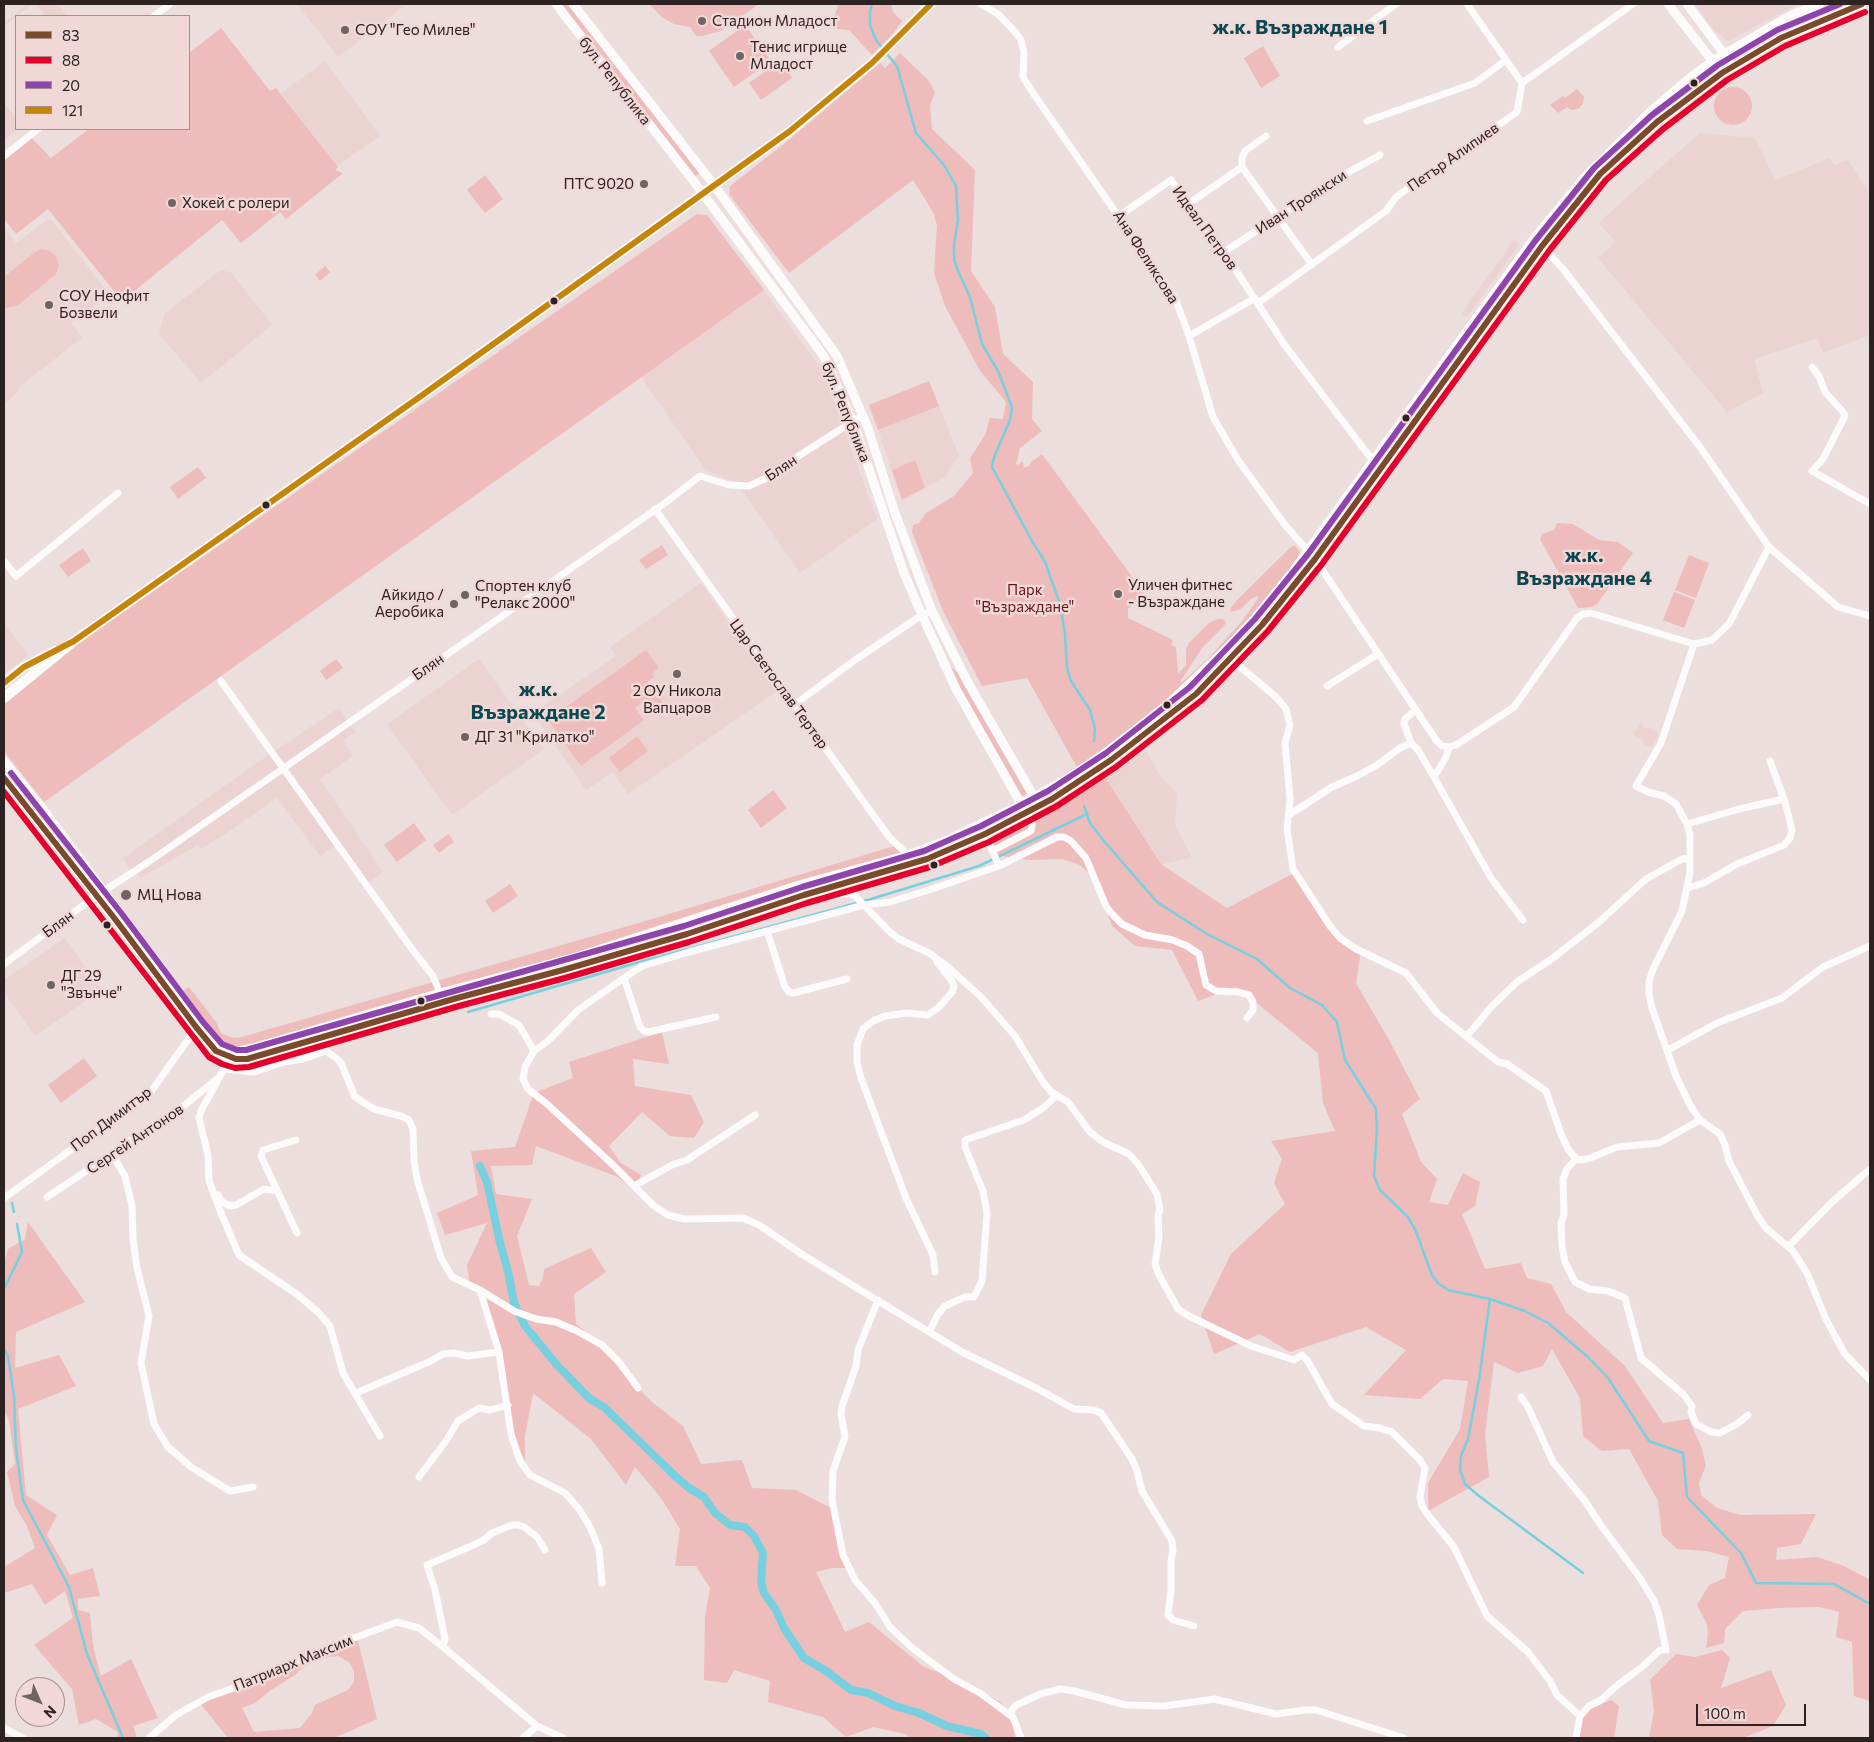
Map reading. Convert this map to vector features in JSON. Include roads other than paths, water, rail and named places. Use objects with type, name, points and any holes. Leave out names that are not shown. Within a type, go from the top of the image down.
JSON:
[{"type":"main road","points":[[4,698],[74,641],[421,396],[790,131],[876,59],[931,4]]},
{"type":"main road","points":[[4,683],[24,667],[74,641]]},
{"type":"street","points":[[155,15],[170,4]]},
{"type":"street","name":"бул. Република","points":[[556,4],[702,193],[822,355],[852,421],[904,573],[922,615],[956,689],[1027,813]]},
{"type":"street","name":"бул. Република","points":[[573,4],[714,185],[837,356],[863,415],[895,513],[932,611],[967,681],[1040,806]]},
{"type":"street","name":"Ана Феликсова","points":[[981,4],[998,14],[1010,25],[1021,40],[1024,52],[1023,77],[1175,298],[1189,336],[1216,426],[1284,525],[1315,559],[1436,740],[1442,746],[1449,747]]},
{"type":"street","points":[[1338,47],[1396,4]]},
{"type":"street","points":[[1467,4],[1522,83],[1633,4]]},
{"type":"street","points":[[1668,4],[1722,73]]},
{"type":"street","points":[[1687,4],[1733,66]]},
{"type":"street","points":[[380,1436],[343,1372],[330,1326],[298,1295],[239,1255],[220,1213],[207,1174],[208,1155],[199,1118],[232,1055],[440,992],[576,957],[799,885],[908,855],[945,841],[1022,804],[1070,777],[1105,753],[1167,705],[1227,648],[1255,618],[1307,552],[1536,236],[1584,178],[1651,111],[1691,77],[1724,54],[1792,15],[1820,4]]},
{"type":"street","points":[[4,761],[198,1024],[232,1055],[247,1059],[687,934],[927,859],[985,834],[1040,806],[1082,780],[1141,738],[1196,694],[1262,625],[1315,559],[1542,246],[1600,174],[1657,122],[1722,73],[1780,38],[1862,4]]},
{"type":"street","points":[[1792,15],[1798,30]]},
{"type":"street","points":[[1367,121],[1475,83],[1506,60]]},
{"type":"street","name":"Петър Алипиев","points":[[1189,336],[1256,300],[1312,265],[1386,211],[1396,197],[1517,112],[1522,83]]},
{"type":"street","points":[[4,156],[37,130]]},
{"type":"street","points":[[1266,136],[1245,151],[1242,158],[1242,167],[1312,265]]},
{"type":"street","name":"Иван Троянски","points":[[1224,252],[1334,180],[1380,155]]},
{"type":"street","points":[[1188,204],[1242,167]]},
{"type":"street","name":"Идеал Петров","points":[[1119,216],[1171,180],[1224,252],[1284,344],[1373,461]]},
{"type":"street","points":[[1542,246],[1563,269],[1700,447],[1770,547],[1838,607],[1870,616]]},
{"type":"street","points":[[1812,367],[1819,376],[1825,392],[1843,412],[1845,418],[1823,459],[1812,471],[1870,504]]},
{"type":"street","name":"Блян","points":[[4,964],[100,893],[150,861],[655,510],[700,476],[739,487],[749,486],[762,481],[863,415]]},
{"type":"street","points":[[4,561],[16,576],[118,492]]},
{"type":"street","name":"Цар Светослав Тертер","points":[[655,510],[890,838],[908,855]]},
{"type":"street","points":[[1434,776],[1446,757],[1449,747],[1456,745],[1514,707],[1577,618],[1583,614],[1590,613],[1694,644],[1712,640],[1730,624],[1770,547]]},
{"type":"street","points":[[794,705],[855,660],[922,615],[932,611]]},
{"type":"street","points":[[1694,644],[1661,743],[1636,786],[1648,792],[1664,796],[1676,804],[1687,824],[1690,835],[1690,872],[1682,910],[1653,969],[1648,994],[1684,1095],[1700,1120],[1720,1134],[1729,1161],[1757,1215],[1766,1228],[1789,1246],[1807,1273],[1825,1317],[1841,1346],[1849,1358],[1870,1380]]},
{"type":"street","points":[[1328,686],[1378,654]]},
{"type":"street","points":[[1231,659],[1276,697],[1286,709],[1290,725],[1285,743],[1290,799],[1287,829],[1294,869],[1330,926],[1340,938],[1356,949],[1406,973],[1437,1013],[1498,1062],[1507,1064],[1546,1091],[1561,1134],[1576,1159],[1590,1158],[1617,1147],[1659,1143],[1700,1120]]},
{"type":"street","points":[[221,681],[433,976],[440,992]]},
{"type":"street","points":[[1416,710],[1406,719],[1404,724],[1410,743],[1418,750],[1434,776],[1491,878],[1523,920]]},
{"type":"street","points":[[1289,815],[1332,787],[1357,776],[1410,743]]},
{"type":"street","points":[[1687,888],[1704,883],[1738,864],[1784,845],[1790,838],[1792,830],[1784,799],[1770,761]]},
{"type":"street","points":[[4,778],[100,893]]},
{"type":"street","points":[[1687,824],[1739,809],[1784,799]]},
{"type":"street","points":[[996,858],[1031,831],[1032,824],[1027,813]]},
{"type":"street","points":[[985,834],[996,858]]},
{"type":"street","points":[[1194,1626],[1174,1620],[1168,1615],[1171,1590],[1172,1541],[1142,1491],[1132,1459],[1101,1413],[1094,1410],[1074,1409],[962,1352],[803,1255],[759,1225],[743,1218],[684,1219],[668,1214],[654,1206],[547,1104],[528,1089],[522,1079],[525,1067],[534,1051],[548,1041],[578,1010],[642,966],[862,903],[890,902],[996,858],[1057,837],[1064,837],[1071,841],[1086,858],[1102,898],[1112,914],[1122,924],[1145,934],[1173,940],[1187,946],[1198,954],[1206,985],[1216,991],[1238,992],[1249,995],[1253,1002],[1253,1010],[1248,1018]]},
{"type":"street","points":[[1467,1036],[1492,1006],[1517,982],[1553,958],[1599,922],[1646,879],[1682,859],[1690,858]]},
{"type":"street","points":[[817,892],[826,897],[850,893],[899,939],[929,953],[948,967],[981,997],[1015,1036],[1051,1092],[1068,1102],[1090,1132],[1103,1142],[1129,1154],[1138,1164],[1158,1194],[1160,1237],[1155,1264],[1178,1309],[1250,1346],[1294,1360],[1302,1355],[1307,1360],[1332,1404],[1364,1426],[1392,1432],[1420,1460],[1425,1468],[1420,1497],[1422,1506],[1454,1547],[1487,1616],[1528,1652],[1558,1695],[1580,1716]]},
{"type":"street","points":[[767,931],[785,987],[789,992],[793,993],[847,979]]},
{"type":"street","points":[[1668,1050],[1717,1023],[1782,998],[1823,967],[1870,946]]},
{"type":"street","points":[[929,953],[952,981],[954,986],[952,992],[928,1015],[900,1014],[885,1016],[873,1021],[863,1029],[857,1045],[861,1078],[906,1198],[933,1255],[935,1272]]},
{"type":"street","points":[[624,978],[640,1027],[644,1031],[648,1032],[716,1017]]},
{"type":"street","points":[[491,1014],[499,1014],[519,1026],[534,1051]]},
{"type":"street","name":"Поп Димитър","points":[[4,1198],[150,1093],[198,1024]]},
{"type":"street","points":[[224,1069],[254,1072],[326,1051],[341,1063],[355,1097],[374,1109],[409,1120],[413,1129],[414,1161],[417,1179],[441,1258],[452,1278],[480,1290],[525,1316],[556,1322],[602,1345],[619,1362],[638,1388]]},
{"type":"street","name":"Сергей Антонов","points":[[47,1197],[131,1140],[166,1121],[220,1076]]},
{"type":"street","points":[[929,1332],[938,1314],[946,1306],[965,1297],[974,1297],[982,1281],[987,1213],[983,1191],[965,1147],[965,1140],[1024,1120],[1043,1108],[1057,1095]]},
{"type":"street","points":[[634,1186],[672,1165],[687,1160],[755,1115]]},
{"type":"street","points":[[296,1140],[263,1150],[261,1156],[297,1234]]},
{"type":"street","points":[[112,1154],[125,1176],[132,1206],[133,1239],[137,1268],[148,1309],[148,1331],[141,1363],[154,1424],[168,1447],[191,1467],[230,1491],[253,1487]]},
{"type":"street","points":[[1576,1159],[1567,1169],[1564,1179],[1564,1215],[1561,1223],[1562,1246],[1566,1262],[1575,1282],[1589,1289],[1608,1291],[1625,1298],[1641,1358],[1684,1394],[1692,1406],[1691,1412],[1696,1424],[1711,1432],[1720,1433],[1737,1424],[1748,1414]]},
{"type":"street","points":[[1789,1246],[1832,1202],[1870,1169]]},
{"type":"street","points":[[213,1189],[222,1202],[230,1206],[236,1205],[264,1189],[276,1191]]},
{"type":"street","points":[[480,1290],[499,1352],[511,1434],[520,1461],[530,1475],[565,1493],[579,1509],[590,1527],[599,1549],[602,1583]]},
{"type":"street","points":[[878,1300],[858,1350],[856,1366],[842,1406],[841,1414],[845,1436],[833,1471],[832,1500],[843,1555],[855,1580],[875,1603],[890,1627],[918,1652],[954,1679],[980,1693],[1013,1717],[1021,1738]]},
{"type":"street","points":[[356,1393],[431,1362],[443,1354],[454,1353],[467,1356],[499,1352]]},
{"type":"street","points":[[1521,1397],[1528,1407],[1553,1462],[1585,1501],[1640,1578],[1654,1601],[1659,1615],[1666,1650],[1660,1650],[1642,1668],[1615,1687],[1602,1700],[1589,1706],[1580,1716],[1576,1738]]},
{"type":"street","points":[[419,1477],[446,1441],[458,1421],[479,1408],[490,1410],[508,1405]]},
{"type":"street","points":[[443,1646],[445,1639],[435,1590],[427,1565],[484,1540],[492,1533],[512,1525],[518,1525],[537,1537],[544,1550]]},
{"type":"street","name":"Патриарх Максим","points":[[149,1738],[176,1715],[208,1697],[262,1678],[286,1665],[319,1653],[347,1639],[397,1622],[420,1628],[538,1726],[563,1738]]},
{"type":"street","points":[[1011,1716],[1012,1710],[1016,1705],[1040,1694],[1060,1689],[1126,1705],[1164,1706],[1215,1699],[1276,1714],[1316,1710],[1404,1738]]},
{"type":"street","points":[[523,1738],[538,1726]]},
{"type":"street","points":[[4,1728],[23,1738]]},
{"type":"waterway","points":[[872,4],[870,25],[876,40],[883,48]]},
{"type":"waterway","points":[[886,53],[897,66],[916,133],[944,165],[956,186],[958,220],[954,259],[970,297],[982,344],[998,371],[1012,407],[1010,420],[994,457],[992,467],[1045,562],[1060,604],[1065,634],[1067,668],[1071,681],[1090,710],[1095,729],[1094,741]]},
{"type":"waterway","points":[[1084,806],[1090,823],[1157,902],[1207,934],[1257,959],[1290,988],[1322,1005],[1337,1022],[1345,1060],[1376,1109],[1377,1129],[1374,1176],[1380,1190],[1407,1216],[1415,1229],[1432,1275],[1439,1284],[1448,1290],[1490,1299],[1525,1311],[1548,1323],[1588,1357],[1608,1378],[1649,1441],[1683,1453],[1687,1497],[1741,1553],[1756,1583],[1834,1584],[1870,1604]]},
{"type":"waterway","points":[[468,1012],[640,962],[871,899],[979,866],[1087,814]]},
{"type":"waterway","points":[[480,1166],[487,1182],[514,1303],[525,1326],[557,1365],[590,1399],[604,1407],[675,1476],[689,1488],[704,1497],[715,1513],[730,1525],[745,1527],[754,1536],[763,1553],[761,1582],[764,1593],[804,1658],[826,1671],[851,1690],[868,1693],[895,1706],[919,1713],[947,1726],[981,1734],[986,1738]]},
{"type":"waterway","points":[[12,1203],[14,1212]]},
{"type":"waterway","points":[[4,1289],[22,1252],[17,1224]]},
{"type":"waterway","points":[[1490,1299],[1479,1380],[1468,1439],[1461,1456],[1460,1470],[1465,1484],[1479,1496],[1583,1573]]},
{"type":"waterway","points":[[4,1348],[8,1356],[14,1396],[16,1449],[23,1500],[69,1587],[87,1654],[123,1738]]},
{"type":"place","name":"Стадион Младост","points":[[702,21]]},
{"type":"place","name":"СОУ \"Гео Милев\"","points":[[345,30]]},
{"type":"place","name":"Тенис игрище Младост","points":[[740,56]]},
{"type":"place","name":"ПТС 9020","points":[[644,184]]},
{"type":"place","name":"Хокей с ролери","points":[[172,203]]},
{"type":"place","name":"СОУ Неофит Бозвели","points":[[49,305]]},
{"type":"place","name":"Уличен фитнес - Възраждане","points":[[1118,594]]},
{"type":"place","name":"Спортен клуб \"Релакс 2000\"","points":[[465,595]]},
{"type":"place","name":"Айкидо / Аеробика","points":[[454,604]]},
{"type":"place","name":"2 ОУ Никола Вапцаров","points":[[677,674]]},
{"type":"place","name":"ДГ 31 \"Крилатко\"","points":[[465,737]]},
{"type":"place","name":"МЦ Нова","points":[[126,895]]},
{"type":"place","name":"ДГ 29 \"Звънче\"","points":[[51,985]]},
{"type":"district","name":"ж.к. Възраждане 1","points":[[1300,27]]},
{"type":"district","name":"ж.к. Възраждане 4","points":[[1584,566]]},
{"type":"district","name":"ж.к. Възраждане 2","points":[[538,700]]},
{"type":"park label","name":"Парк \"Възраждане\"","points":[[1025,598]]}]
